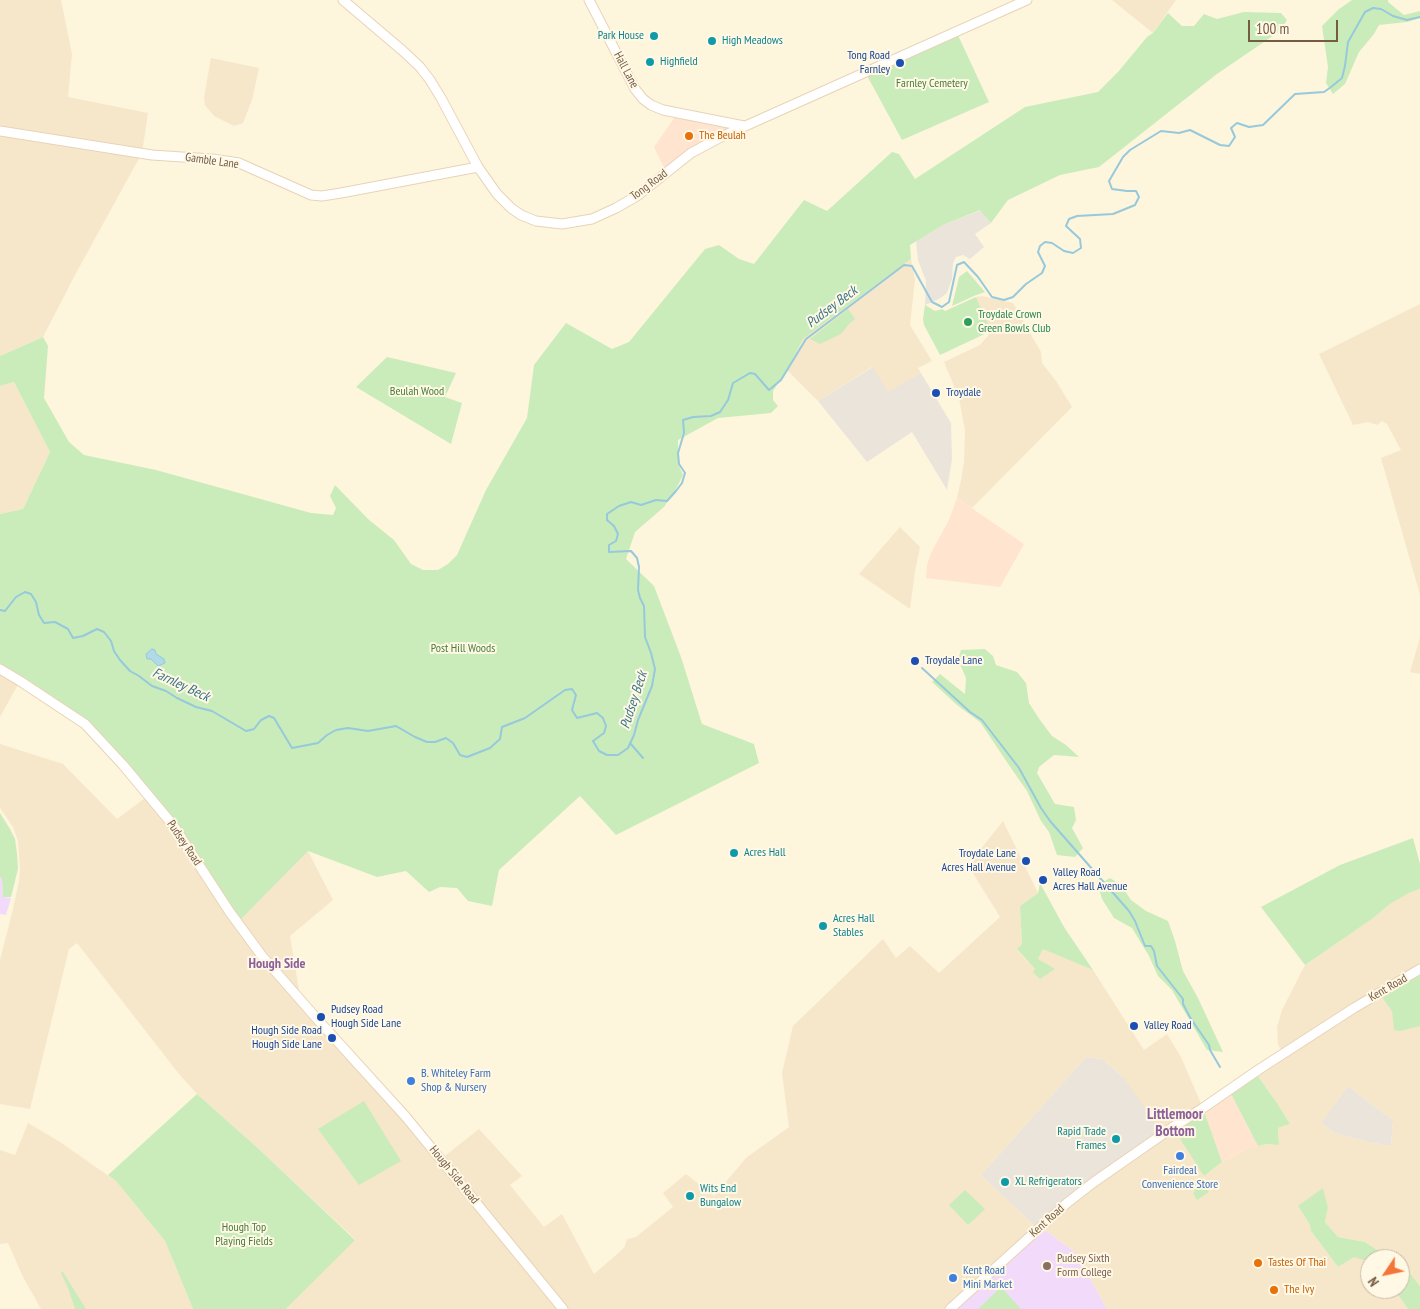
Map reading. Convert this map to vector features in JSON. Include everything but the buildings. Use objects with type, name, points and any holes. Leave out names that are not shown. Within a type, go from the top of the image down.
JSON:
[{"type":"street","name":"Tong Road","points":[[343,0],[404,51],[420,67],[441,98],[478,168],[497,194],[511,208],[536,222],[562,224],[592,219],[616,208],[637,196],[692,152],[744,126],[1027,0]]},
{"type":"street","name":"Hall Lane","points":[[589,0],[635,89],[643,99],[663,110],[744,126]]},
{"type":"street","name":"Gamble Lane","points":[[0,130],[152,155],[204,158],[239,163],[311,195],[322,196],[478,168]]},
{"type":"street","name":"Pudsey Road","points":[[0,669],[84,724],[105,745],[173,825],[233,917],[262,956],[341,1045]]},
{"type":"street","name":"Kent Road","points":[[950,1309],[1094,1182],[1258,1070],[1354,1008],[1420,969]]},
{"type":"street","name":"Hough Side Road","points":[[341,1045],[406,1117],[563,1309]]},
{"type":"shaded area","points":[[0,0],[61,0],[72,54],[68,97],[148,113],[142,153],[43,337],[0,356]]},
{"type":"shaded area","points":[[1112,0],[1176,0],[1153,33]]},
{"type":"shaded area","points":[[211,58],[259,68],[252,100],[243,123],[234,126],[214,116],[205,105],[204,97]]},
{"type":"shaded area","points":[[677,114],[744,126],[666,172],[654,147]]},
{"type":"shaded area","points":[[981,210],[991,223],[975,234],[984,247],[970,259],[963,255],[956,257],[947,293],[925,305],[926,281],[918,260],[916,241],[943,225]]},
{"type":"shaded area","points":[[911,259],[915,280],[910,325],[932,361],[918,368],[921,373],[888,393],[872,367],[818,401],[787,370],[803,339]]},
{"type":"shaded area","points":[[982,296],[1013,303],[1041,352],[1042,363],[1072,407],[972,508],[957,498],[964,463],[965,430],[959,398],[944,362],[980,345],[991,332],[976,297]]},
{"type":"shaded area","points":[[1420,304],[1420,595],[1381,458],[1401,450],[1387,424],[1382,421],[1377,425],[1368,422],[1353,425],[1319,354]]},
{"type":"shaded area","points":[[873,367],[888,392],[921,373],[951,423],[952,459],[947,490],[912,432],[867,462],[818,401]]},
{"type":"shaded area","points":[[14,382],[50,452],[23,509],[0,514],[0,386]]},
{"type":"shaded area","points":[[957,498],[1024,544],[1000,587],[926,578],[927,565],[931,553],[949,520]]},
{"type":"shaded area","points":[[900,527],[920,547],[910,609],[859,574]]},
{"type":"shaded area","points":[[1420,637],[1420,674],[1410,672]]},
{"type":"shaded area","points":[[0,669],[20,681],[0,717]]},
{"type":"shaded area","points":[[0,744],[63,764],[117,819],[149,795],[308,851],[333,900],[290,936],[299,990],[295,994],[441,1159],[479,1129],[522,1176],[510,1185],[544,1227],[562,1214],[594,1274],[624,1248],[627,1239],[636,1237],[673,1207],[663,1193],[686,1174],[714,1196],[746,1158],[789,1127],[782,1073],[793,1026],[883,939],[896,958],[910,946],[939,973],[1000,917],[968,865],[1003,821],[1038,893],[1020,906],[1022,944],[1017,950],[1035,969],[1040,979],[1038,959],[1043,948],[1093,970],[1144,1050],[1167,1034],[1181,1057],[1203,1108],[1204,1176],[1222,1162],[1249,1148],[1266,1144],[1279,1145],[1278,1128],[1290,1124],[1255,1072],[1283,1054],[1278,1044],[1277,1027],[1282,1010],[1305,965],[1372,919],[1390,904],[1420,889],[1420,1286],[1410,1273],[1410,1249],[1376,1249],[1365,1242],[1338,1237],[1325,1222],[1328,1208],[1298,1206],[1310,1225],[1311,1231],[1338,1267],[1354,1256],[1360,1258],[1360,1299],[1401,1299],[1408,1309],[1107,1309],[1076,1253],[1042,1226],[1123,1077],[1102,1059],[1086,1057],[981,1175],[1038,1229],[950,1309],[286,1309],[355,1239],[197,1094],[179,1074],[77,943],[69,949],[30,1109],[0,1104],[0,960],[12,913],[20,870],[18,841],[13,827],[0,808]],"holes":[[[1348,1086],[1393,1120],[1391,1146],[1335,1133],[1321,1123]]]},
{"type":"shaded area","points":[[0,877],[2,879],[3,897],[11,898],[6,915],[0,914]]},
{"type":"shaded area","points":[[1086,1057],[1102,1059],[1123,1077],[1163,1134],[1038,1229],[981,1175]]},
{"type":"shaded area","points":[[1348,1086],[1393,1120],[1391,1146],[1335,1133],[1321,1123]]},
{"type":"shaded area","points":[[1229,1090],[1258,1146],[1249,1148],[1222,1162],[1203,1108]]},
{"type":"shaded area","points":[[28,1123],[60,1142],[116,1181],[165,1241],[193,1309],[41,1309],[23,1277],[8,1243],[0,1244],[0,1150],[15,1155]]},
{"type":"shaded area","name":"Pudsey Sixth Form College","points":[[1042,1226],[1076,1253],[1107,1309],[950,1309]]},
{"type":"green space","points":[[1352,0],[1388,0],[1404,15],[1420,11],[1420,18],[1407,22],[1379,25],[1359,52],[1345,84],[1333,94],[1326,83],[1328,67],[1322,26],[1339,9]]},
{"type":"green space","name":"Post Hill Woods","points":[[1244,12],[1281,13],[1287,20],[1280,31],[1217,74],[1099,167],[1060,175],[1008,200],[991,223],[980,210],[943,225],[910,245],[911,259],[803,339],[787,370],[773,391],[773,400],[778,406],[771,413],[718,418],[678,440],[678,464],[683,475],[664,507],[635,532],[626,559],[654,586],[681,657],[702,724],[754,744],[759,763],[616,835],[580,796],[499,870],[492,906],[468,901],[457,888],[440,887],[429,892],[406,871],[377,877],[308,851],[237,923],[173,825],[84,724],[0,669],[0,514],[23,509],[50,452],[14,382],[0,386],[0,356],[43,337],[48,346],[44,398],[69,442],[84,455],[156,470],[311,513],[333,515],[336,508],[330,496],[335,485],[368,519],[394,540],[411,564],[423,570],[438,570],[457,555],[486,490],[527,418],[534,365],[566,323],[612,349],[629,342],[705,249],[719,245],[739,259],[754,264],[804,200],[827,211],[892,152],[899,154],[915,179],[1025,107],[1098,92],[1118,72],[1147,37],[1153,33],[1168,13],[1182,26],[1194,26],[1204,14],[1217,19]]},
{"type":"green space","name":"Farnley Cemetery","points":[[956,31],[989,102],[902,140],[865,72]]},
{"type":"green space","points":[[967,271],[985,292],[952,306],[959,277]]},
{"type":"green space","points":[[976,297],[991,331],[940,355],[924,325],[925,305],[935,311],[942,309],[945,311]]},
{"type":"green space","points":[[848,309],[855,319],[841,334],[820,344],[810,339]]},
{"type":"green space","name":"Beulah Wood","points":[[387,357],[456,373],[445,397],[462,403],[451,444],[356,387]]},
{"type":"green space","points":[[985,649],[993,656],[996,665],[1017,672],[1026,683],[1029,703],[1040,720],[1052,736],[1079,757],[1054,755],[1039,767],[1037,773],[1055,804],[1074,807],[1076,820],[1072,828],[1083,848],[1075,857],[1057,855],[1049,832],[1041,821],[1027,791],[980,722],[957,705],[932,682],[940,674],[965,694],[966,678],[958,660],[961,650]]},
{"type":"green space","points":[[0,813],[15,839],[17,853],[18,869],[11,897],[3,897],[2,879],[0,877]]},
{"type":"green space","points":[[1413,838],[1420,864],[1420,889],[1390,904],[1372,919],[1305,965],[1261,907],[1340,865]]},
{"type":"green space","points":[[1110,878],[1121,885],[1131,900],[1146,911],[1168,921],[1183,971],[1223,1052],[1207,1050],[1172,990],[1158,976],[1149,956],[1132,928],[1114,918],[1102,899],[1098,885]]},
{"type":"green space","points":[[1040,883],[1064,927],[1093,970],[1043,949],[1038,959],[1055,969],[1040,979],[1033,972],[1035,969],[1017,949],[1022,944],[1020,906],[1038,893]]},
{"type":"green space","points":[[1420,976],[1420,1026],[1400,1031],[1394,1030],[1392,1011],[1379,993],[1401,981]]},
{"type":"green space","points":[[1255,1072],[1290,1124],[1278,1128],[1279,1145],[1266,1144],[1258,1146],[1229,1090]]},
{"type":"green space","name":"Hough Top Playing Fields","points":[[197,1094],[260,1150],[355,1240],[286,1309],[193,1309],[165,1241],[116,1181],[108,1175]]},
{"type":"green space","points":[[364,1101],[401,1161],[359,1185],[318,1129]]},
{"type":"green space","points":[[1203,1108],[1222,1162],[1204,1176],[1177,1134],[1176,1125]]},
{"type":"green space","points":[[1199,1181],[1209,1192],[1197,1200],[1193,1193],[1195,1191],[1193,1185]]},
{"type":"green space","points":[[1323,1188],[1328,1208],[1325,1222],[1338,1237],[1365,1242],[1376,1249],[1360,1249],[1360,1259],[1354,1257],[1338,1267],[1311,1231],[1310,1225],[1298,1206]]},
{"type":"green space","points":[[965,1190],[985,1209],[968,1225],[949,1205]]},
{"type":"green space","points":[[63,1271],[86,1309],[75,1309],[61,1273]]},
{"type":"green space","points":[[1410,1273],[1420,1286],[1420,1309],[1408,1309],[1401,1299],[1410,1299]]},
{"type":"green space","points":[[1001,1287],[1021,1309],[978,1309]]},
{"type":"water","points":[[152,649],[164,659],[165,663],[158,666],[151,659],[147,659],[146,654]]},
{"type":"waterway","name":"Pudsey Beck","points":[[0,610],[5,611],[16,597],[25,592],[31,594],[44,623],[55,622],[68,629],[73,638],[83,636],[97,629],[104,632],[111,641],[114,651],[120,660],[130,671],[152,686],[166,691],[196,707],[212,711],[246,731],[254,729],[261,720],[269,716],[274,718],[292,748],[318,743],[336,730],[348,728],[368,731],[396,726],[427,742],[435,742],[446,738],[453,743],[460,755],[467,757],[490,748],[500,739],[502,727],[525,718],[565,690],[572,689],[576,695],[572,710],[577,718],[597,713],[603,718],[606,726],[604,733],[593,741],[599,751],[607,755],[618,755],[628,748],[634,735],[652,686],[655,669],[645,637],[644,606],[638,590],[639,567],[637,558],[631,551],[609,552],[609,545],[616,541],[618,534],[614,526],[607,520],[607,514],[619,506],[631,502],[641,505],[656,500],[667,501],[676,491],[682,483],[685,473],[679,464],[678,453],[684,433],[683,420],[693,417],[711,416],[720,412],[728,400],[733,383],[750,373],[755,374],[769,390],[781,380],[806,339],[904,265],[912,266],[932,302],[942,307],[949,302],[957,265],[964,262],[978,277],[992,297],[1004,300],[1013,297],[1026,284],[1042,273],[1045,266],[1038,252],[1040,246],[1045,242],[1052,243],[1064,251],[1073,253],[1081,248],[1080,239],[1066,226],[1069,219],[1077,216],[1113,214],[1135,205],[1139,197],[1136,191],[1112,189],[1109,181],[1123,157],[1130,150],[1161,131],[1179,133],[1190,130],[1220,145],[1229,146],[1235,137],[1231,128],[1237,123],[1249,127],[1263,125],[1295,94],[1324,92],[1342,78],[1348,42],[1365,12],[1373,8],[1381,9],[1393,16],[1407,20],[1420,17]]},
{"type":"waterway","points":[[922,668],[970,712],[982,720],[1019,768],[1050,821],[1129,911],[1145,946],[1151,946],[1157,966],[1183,999],[1183,1004],[1191,1019],[1209,1045],[1220,1067]]},
{"type":"waterway","points":[[630,743],[643,758]]},
{"type":"place","name":"Park House","points":[[654,36]]},
{"type":"place","name":"High Meadows","points":[[712,41]]},
{"type":"place","name":"Highfield","points":[[650,62]]},
{"type":"place","name":"Tong Road Farnley","points":[[900,63]]},
{"type":"place","name":"The Beulah","points":[[689,136]]},
{"type":"place","name":"Troydale Crown Green Bowls Club","points":[[968,322]]},
{"type":"place","name":"Troydale","points":[[936,393]]},
{"type":"place","name":"Troydale Lane","points":[[915,661]]},
{"type":"place","name":"Acres Hall","points":[[734,853]]},
{"type":"place","name":"Troydale Lane Acres Hall Avenue","points":[[1026,861]]},
{"type":"place","name":"Valley Road Acres Hall Avenue","points":[[1043,880]]},
{"type":"place","name":"Acres Hall Stables","points":[[823,926]]},
{"type":"place","name":"Pudsey Road Hough Side Lane","points":[[321,1017]]},
{"type":"place","name":"Valley Road","points":[[1134,1026]]},
{"type":"place","name":"Hough Side Road Hough Side Lane","points":[[332,1038]]},
{"type":"place","name":"B. Whiteley Farm Shop & Nursery","points":[[411,1081]]},
{"type":"place","name":"Rapid Trade Frames","points":[[1116,1139]]},
{"type":"place","name":"Fairdeal Convenience Store","points":[[1180,1156]]},
{"type":"place","name":"XL Refrigerators","points":[[1005,1182]]},
{"type":"place","name":"Wits End Bungalow","points":[[690,1196]]},
{"type":"place","name":"Tastes Of Thai","points":[[1258,1263]]},
{"type":"place","name":"Pudsey Sixth Form College","points":[[1047,1266]]},
{"type":"place","name":"Kent Road Mini Market","points":[[953,1278]]},
{"type":"place","name":"The Ivy","points":[[1274,1290]]},
{"type":"district","name":"Hough Side","points":[[277,964]]},
{"type":"district","name":"Littlemoor Bottom","points":[[1175,1124]]},
{"type":"water label","name":"Farnley Beck","points":[[181,685]]}]
